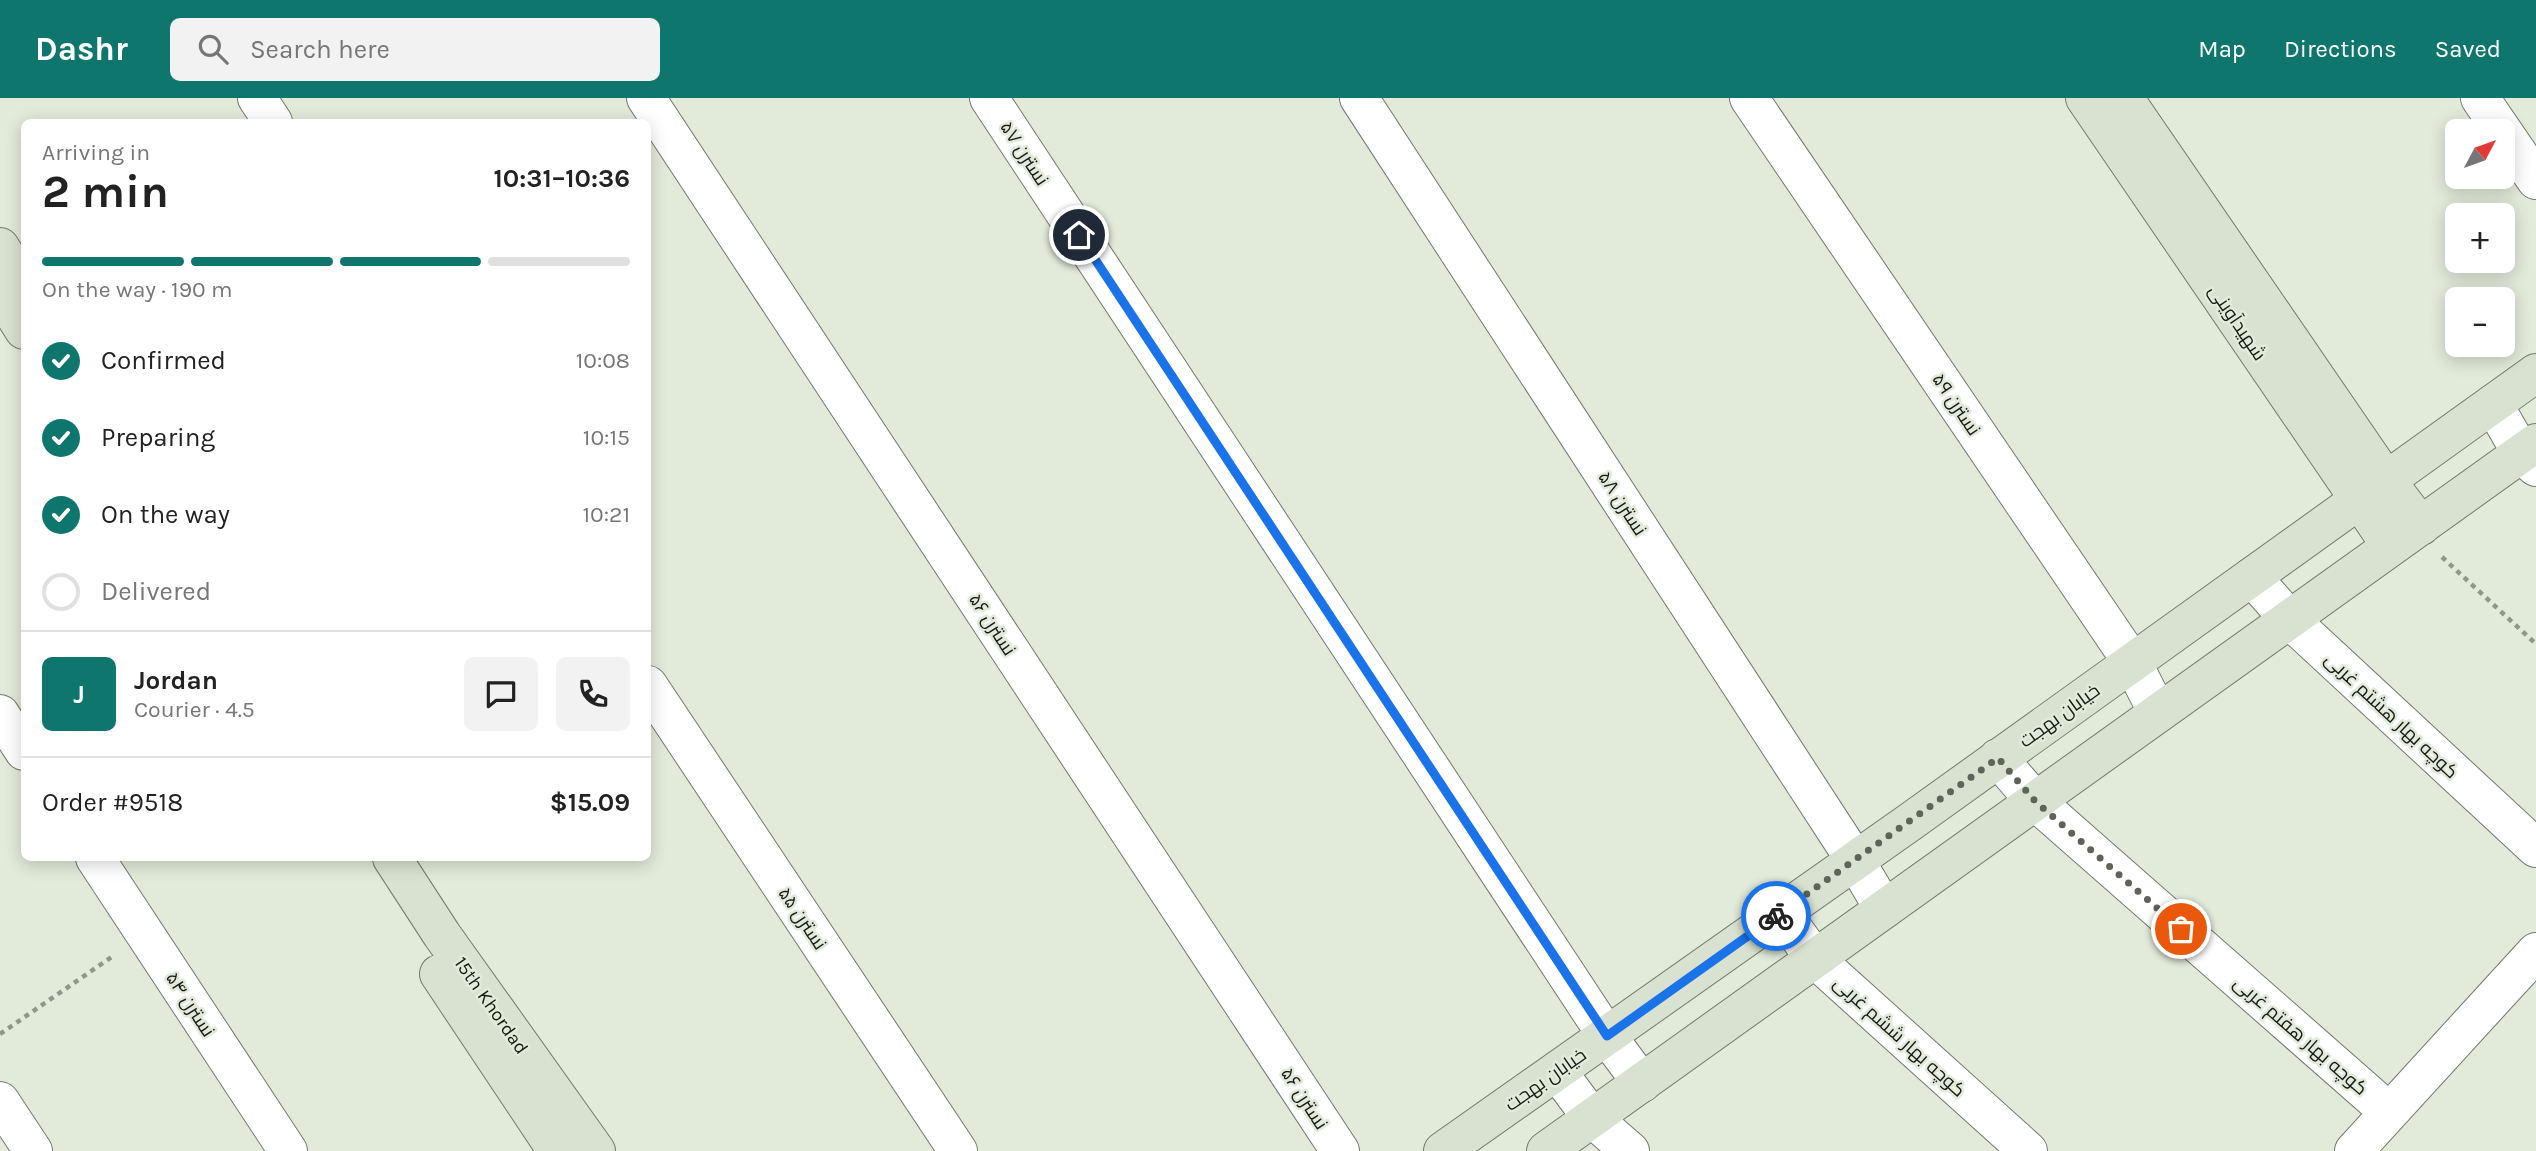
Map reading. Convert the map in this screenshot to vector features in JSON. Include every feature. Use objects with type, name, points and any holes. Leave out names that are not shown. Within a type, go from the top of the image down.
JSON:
[{"type":"street","points":[[257,98],[271,119]]},
{"type":"street","name":"نسترن ۵۶","points":[[646,98],[1340,1151]]},
{"type":"street","name":"نسترن ۵۷","points":[[989,98],[1607,1036],[1642,1083]]},
{"type":"street","name":"نسترن ۵۸","points":[[1359,98],[1855,860],[1884,909]]},
{"type":"street","name":"نسترن ۵۹","points":[[1749,98],[2132,663],[2158,713]]},
{"type":"street","name":"شهیدآوینی","points":[[2085,98],[2408,534]]},
{"type":"street","name":"شهیدآوینی","points":[[2124,98],[2373,490]]},
{"type":"street","points":[[2480,98],[2536,180]]},
{"type":"street","points":[[0,247],[21,281]]},
{"type":"street","points":[[0,292],[21,325]]},
{"type":"street","name":"خیابان بهجت","points":[[1443,1151],[2536,373]]},
{"type":"street","points":[[1546,1151],[2408,534],[2531,455],[2493,404]]},
{"type":"street","name":"کوچه بهار هشتم غربی","points":[[2252,577],[2289,619],[2536,848]]},
{"type":"street","name":"نسترن ۵۵","points":[[651,690],[957,1151]]},
{"type":"street","points":[[0,714],[21,746]]},
{"type":"street","name":"کوچه بهار هفتم غربی","points":[[1998,758],[2035,801],[2389,1112]]},
{"type":"street","name":"نسترن ۵۴","points":[[97,861],[288,1151]]},
{"type":"street","name":"15th Khordad","points":[[366,861],[557,1151]]},
{"type":"street","name":"15th Khordad","points":[[394,861],[442,935],[596,1151]]},
{"type":"street","name":"کوچه بهار ششم غربی","points":[[1781,912],[1815,959],[2028,1151]]},
{"type":"street","points":[[2354,1151],[2536,951]]},
{"type":"street","points":[[1557,1071],[1592,1118],[1630,1151]]},
{"type":"street","points":[[0,1101],[33,1151]]},
{"type":"path","points":[[2408,534],[2536,644]]},
{"type":"path","points":[[0,1034],[145,934]]},
{"type":"way so far","points":[[1776,916],[1998,758],[2035,801],[2181,929]]},
{"type":"route","points":[[1079,235],[1607,1036],[1776,916]]}]
